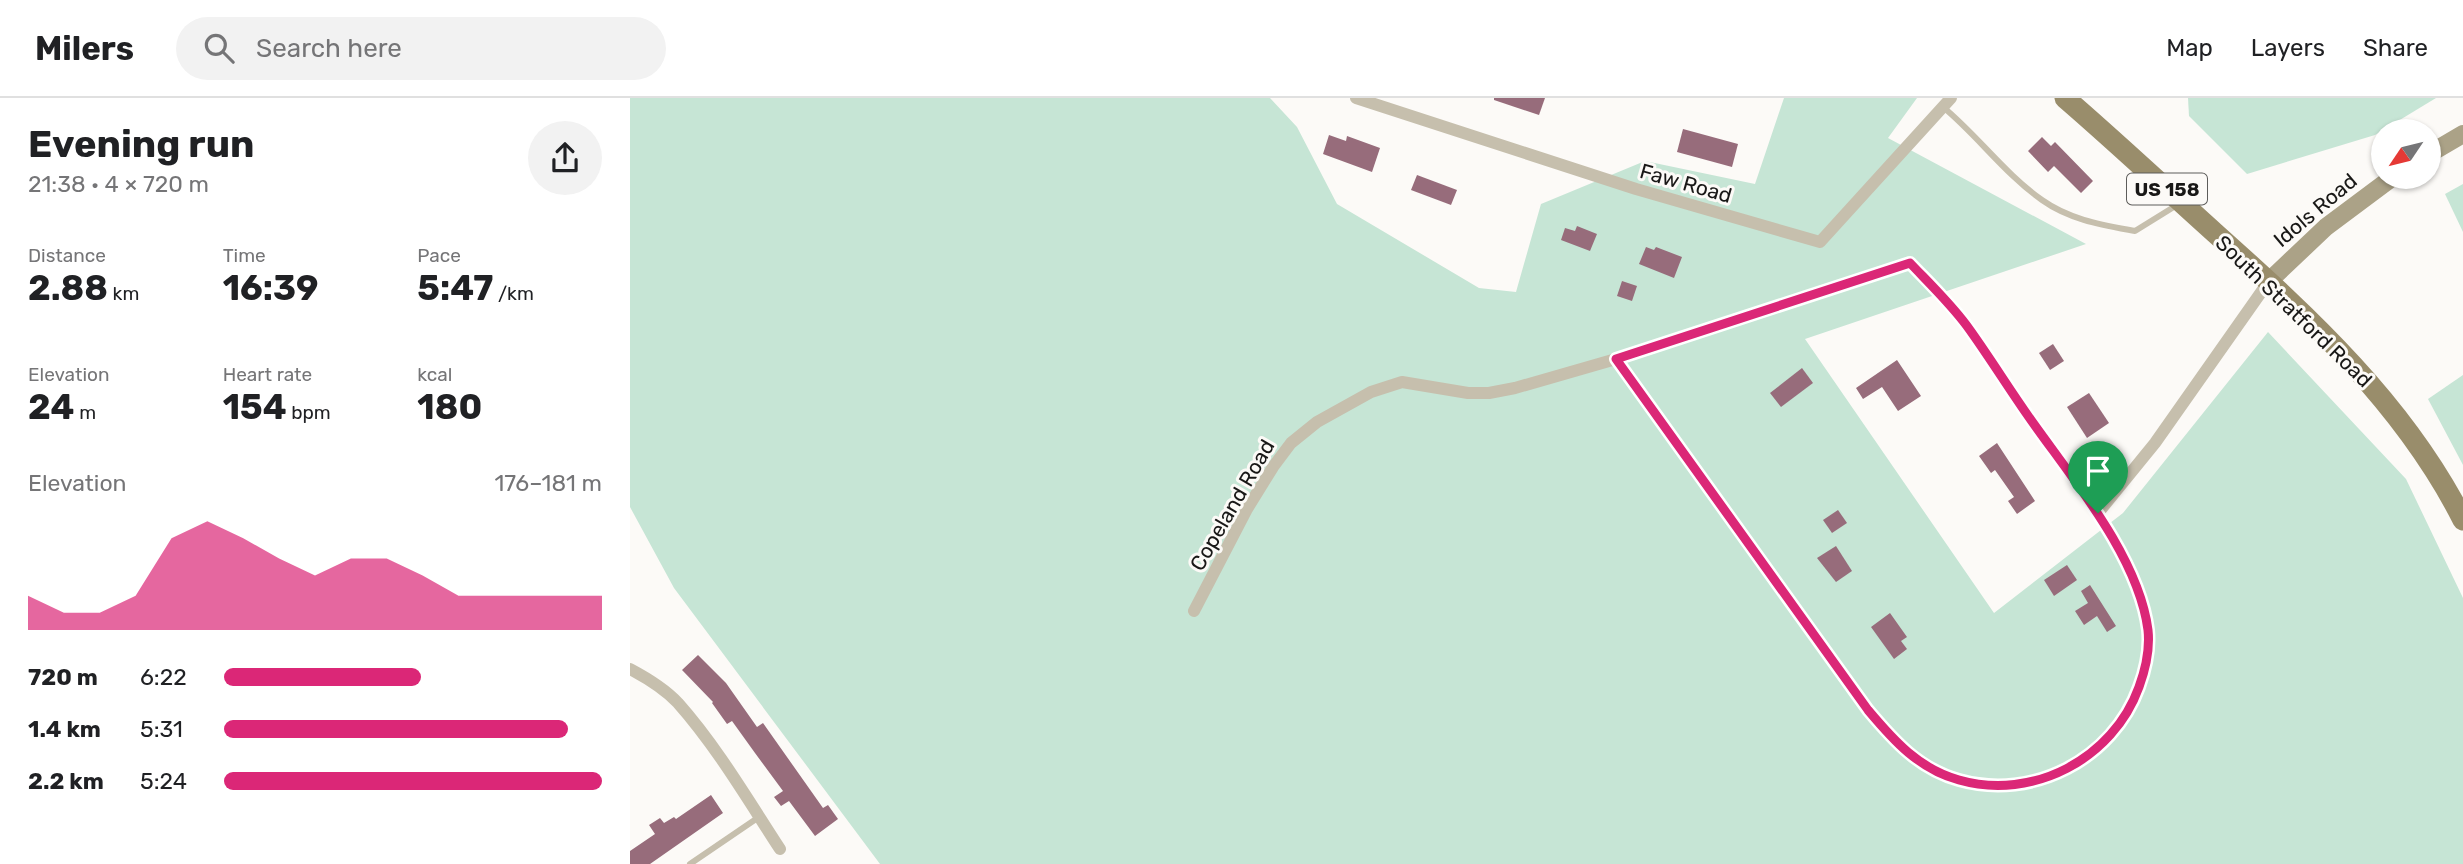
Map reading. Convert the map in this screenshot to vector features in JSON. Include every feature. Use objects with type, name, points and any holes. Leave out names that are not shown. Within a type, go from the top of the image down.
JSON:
[{"type":"main road","name":"South Stratford Road","points":[[2065,98],[2269,281],[2329,340],[2401,421],[2428,459],[2463,520]]},
{"type":"main road","points":[[2441,147],[2463,134]]},
{"type":"main road","name":"Idols Road","points":[[2269,281],[2326,227],[2377,189]]},
{"type":"street","name":"Faw Road","points":[[1356,98],[1636,189],[1820,242],[1947,102]]},
{"type":"street","name":"Copeland Road","points":[[1194,611],[1248,509],[1291,443],[1317,422],[1390,384],[1415,383],[1448,391],[1489,393],[1616,359],[1910,263],[1965,324],[2098,513]]},
{"type":"street","points":[[1616,359],[1868,710],[1894,741],[1915,759],[1938,772],[1957,779],[1996,786],[2036,781],[2056,775],[2095,749],[2115,730],[2126,714],[2145,670],[2148,631],[2136,585],[2098,513],[2155,443],[2269,281]]},
{"type":"street","points":[[630,668],[677,702],[720,758],[780,849]]},
{"type":"lane","points":[[1947,102],[1979,143],[2043,201],[2064,212],[2095,224],[2135,230],[2182,202]]},
{"type":"lane","points":[[690,864],[759,817]]},
{"type":"green space","points":[[630,98],[1270,98],[1297,127],[1337,204],[1479,288],[1516,292],[1541,204],[1645,161],[1755,184],[1784,98],[1917,98],[1888,138],[2086,244],[1805,339],[1994,613],[2123,513],[2268,332],[2406,479],[2463,598],[2463,864],[880,864],[674,588],[630,507]]},
{"type":"green space","points":[[2188,98],[2436,98],[2401,119],[2371,119],[2371,136],[2247,174],[2189,116]]},
{"type":"green space","points":[[2463,184],[2463,232],[2445,194]]},
{"type":"green space","points":[[2463,375],[2463,465],[2428,399]]},
{"type":"building","points":[[1494,98],[1545,98],[1539,115]]},
{"type":"building","points":[[1683,129],[1738,144],[1732,167],[1677,152]]},
{"type":"building","points":[[1329,135],[1346,141],[1347,136],[1380,148],[1372,172],[1323,154]]},
{"type":"building","points":[[2042,137],[2051,146],[2055,142],[2093,181],[2081,193],[2054,166],[2048,172],[2028,151]]},
{"type":"building","points":[[1417,175],[1457,190],[1451,205],[1411,190]]},
{"type":"building","points":[[1577,226],[1597,234],[1590,251],[1561,240],[1565,228],[1575,231]]},
{"type":"building","points":[[1646,247],[1654,250],[1656,247],[1682,257],[1674,278],[1639,264]]},
{"type":"building","points":[[1622,281],[1637,286],[1632,301],[1617,296]]},
{"type":"building","points":[[2053,344],[2064,361],[2050,370],[2039,353]]},
{"type":"building","points":[[1897,360],[1921,396],[1898,411],[1882,387],[1863,399],[1856,388]]},
{"type":"building","points":[[1802,368],[1813,383],[1781,407],[1770,393]]},
{"type":"building","points":[[2089,393],[2109,423],[2087,438],[2067,407]]},
{"type":"building","points":[[1997,443],[2035,501],[2017,514],[2008,501],[2014,497],[1995,470],[1991,473],[1979,456]]},
{"type":"building","points":[[1838,510],[1847,523],[1832,533],[1823,520]]},
{"type":"building","points":[[1836,546],[1852,571],[1836,582],[1817,558]]},
{"type":"building","points":[[2067,565],[2077,580],[2054,596],[2044,580]]},
{"type":"building","points":[[2090,585],[2116,626],[2107,632],[2097,616],[2084,625],[2075,611],[2088,603],[2081,591]]},
{"type":"building","points":[[1890,613],[1907,637],[1901,641],[1907,649],[1894,659],[1871,627]]},
{"type":"building","points":[[698,655],[726,683],[757,727],[763,723],[823,808],[828,805],[838,819],[815,836],[789,801],[781,806],[774,797],[783,791],[732,721],[727,724],[713,702],[682,670]]},
{"type":"building","points":[[711,795],[723,813],[650,864],[630,864],[630,851],[655,834],[649,825],[660,818],[664,823],[674,817],[676,819]]},
{"type":"route","points":[[1910,263],[1965,324],[2098,513],[2136,585],[2144,611],[2148,651],[2136,696],[2115,730],[2095,749],[2056,775],[2017,785],[1996,786],[1957,779],[1915,759],[1894,741],[1868,710],[1616,359],[1910,263]]}]
